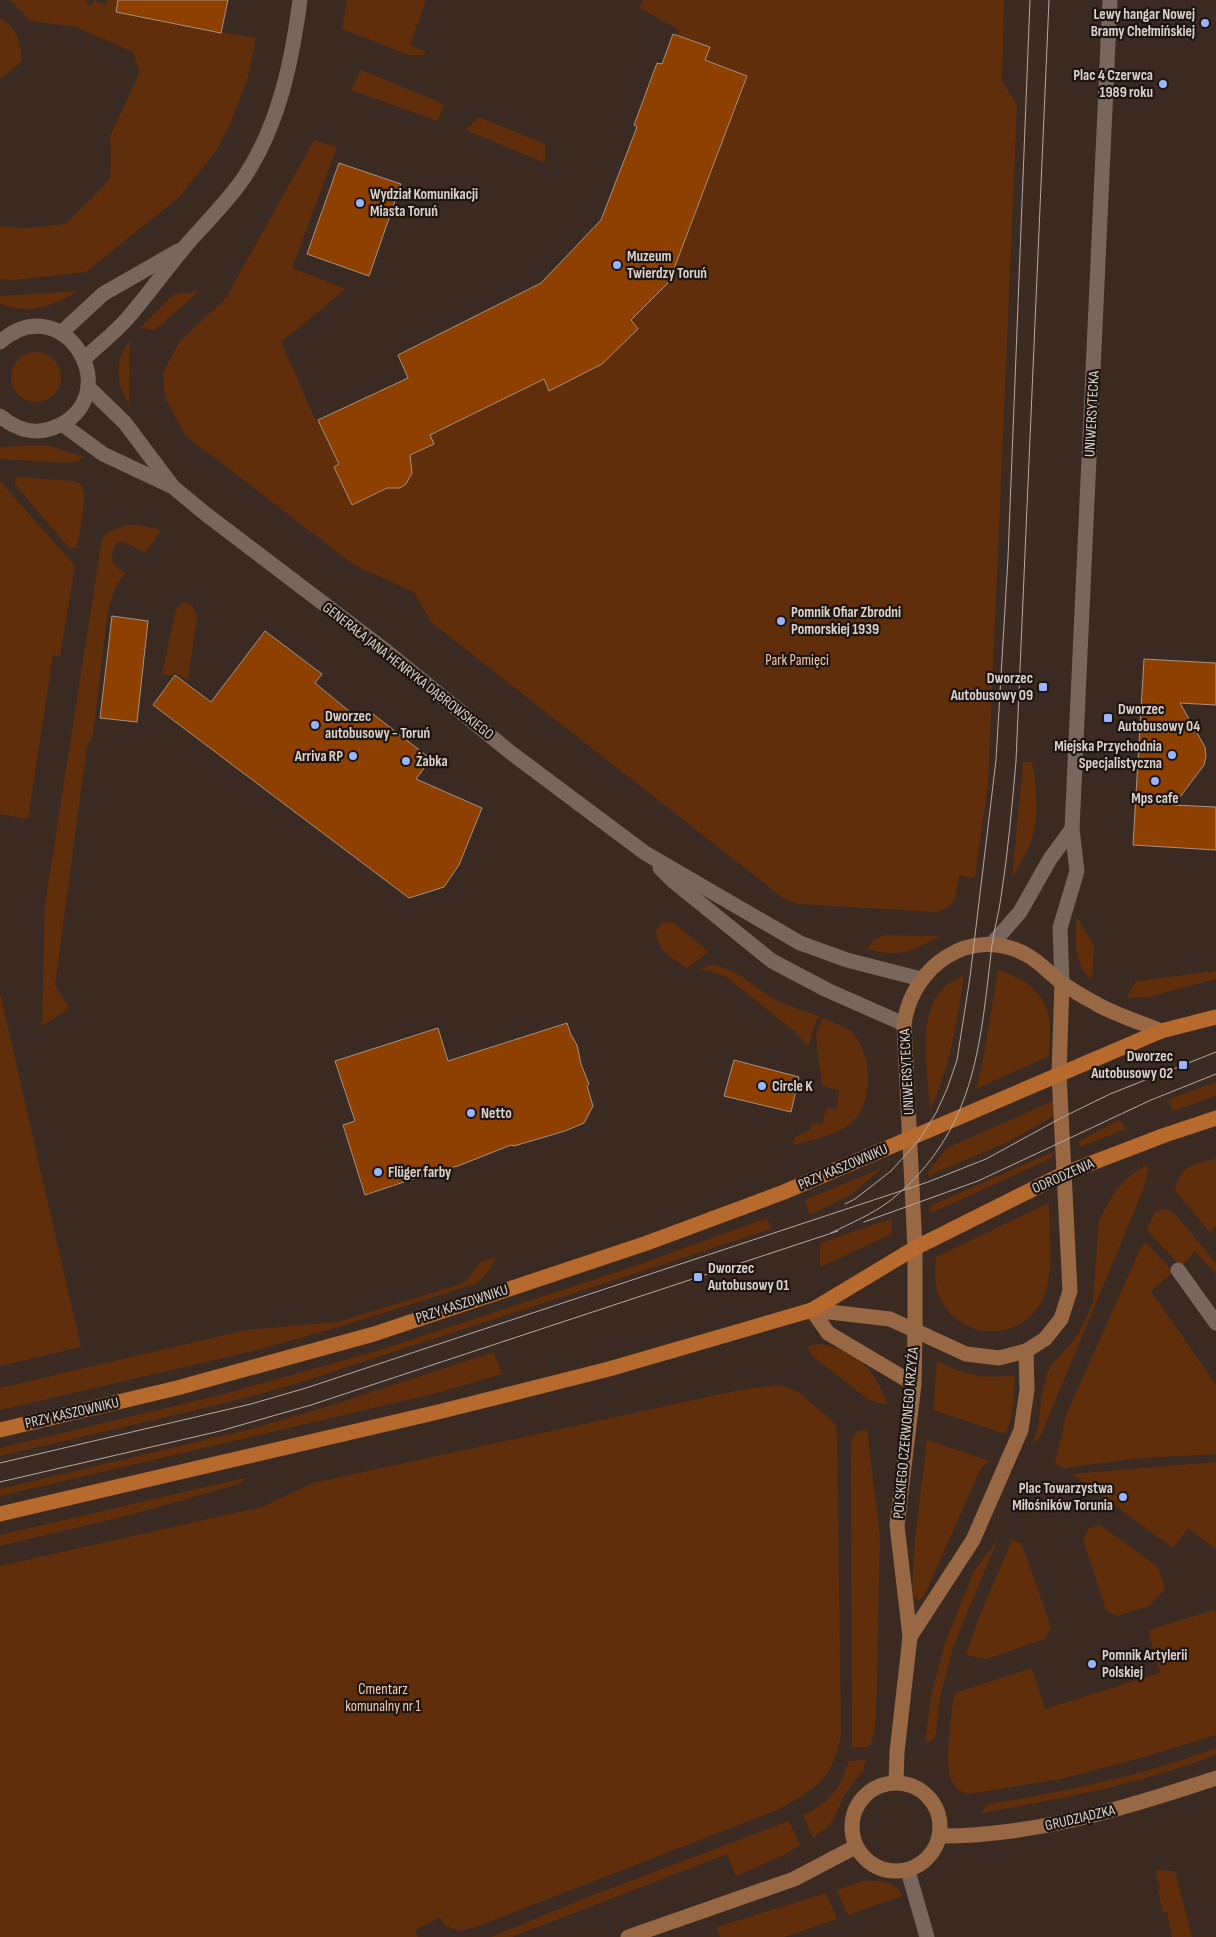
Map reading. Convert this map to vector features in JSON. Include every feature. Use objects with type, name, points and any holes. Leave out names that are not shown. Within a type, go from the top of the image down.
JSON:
[{"type":"main road","points":[[911,1139],[1059,1074],[1161,1032],[1216,1017]]},
{"type":"main road","name":"ODRODZENIA","points":[[915,1248],[1063,1174],[1216,1118]]},
{"type":"main road","name":"PRZY KASZOWNIKU","points":[[0,1430],[177,1388],[374,1334],[647,1243],[784,1192],[911,1139]]},
{"type":"main road","points":[[0,1514],[438,1412],[599,1372],[812,1310],[915,1248]]},
{"type":"street","points":[[84,359],[124,321],[186,246],[218,211],[245,175],[265,138],[279,102],[290,63],[300,0]]},
{"type":"street","name":"UNIWERSYTECKA","points":[[1062,983],[1060,928],[1077,871],[1072,829],[1110,0]]},
{"type":"street","points":[[61,333],[103,294],[186,246]]},
{"type":"street","points":[[0,416],[10,424],[27,430],[45,430],[62,424],[74,414],[83,401],[88,387],[88,372],[84,359],[75,344],[61,333],[45,327],[27,327],[3,334]]},
{"type":"street","name":"GENERAŁA JANA HENRYKA DĄBROWSKIEGO","points":[[88,387],[126,423],[173,486],[207,515],[386,651],[510,752],[645,852],[800,943],[847,960],[921,979]]},
{"type":"street","name":"GENERAŁA JANA HENRYKA DĄBROWSKIEGO","points":[[62,424],[103,454],[173,486]]},
{"type":"street","points":[[992,944],[1020,912],[1050,859],[1072,829]]},
{"type":"street","name":"GENERAŁA JANA HENRYKA DĄBROWSKIEGO","points":[[645,852],[673,881],[772,961],[827,990],[904,1024]]},
{"type":"street","points":[[921,979],[933,966],[948,955],[973,946],[992,944],[1026,954],[1062,983],[1097,1005],[1161,1032]]},
{"type":"street","name":"UNIWERSYTECKA","points":[[911,1139],[904,1024],[910,1000],[921,979]]},
{"type":"street","points":[[812,1310],[890,1319],[966,1354],[999,1358],[1026,1351],[1045,1339],[1061,1318],[1070,1291],[1059,1074],[1062,983]]},
{"type":"street","name":"POLSKIEGO CZERWONEGO KRZYŻA","points":[[896,1782],[897,1752],[910,1638],[897,1525],[914,1384],[915,1248],[911,1139]]},
{"type":"street","points":[[1178,1270],[1216,1323]]},
{"type":"street","points":[[812,1310],[828,1333],[914,1384]]},
{"type":"street","name":"POLSKIEGO CZERWONEGO KRZYŻA","points":[[910,1638],[973,1540],[1021,1430],[1027,1390],[1026,1351]]},
{"type":"street","name":"GRUDZIĄDZKA","points":[[940,1836],[971,1836],[1033,1829],[1084,1818],[1216,1778]]},
{"type":"street","points":[[896,1782],[915,1786],[930,1799],[939,1816],[940,1836],[934,1851],[923,1863],[908,1871],[888,1872],[868,1864],[855,1847],[850,1830],[853,1811],[863,1796],[878,1786],[896,1782]]},
{"type":"street","points":[[628,1937],[794,1879],[855,1847]]},
{"type":"street","points":[[908,1871],[927,1937]]},
{"type":"green space","points":[[10,0],[87,0],[86,3],[91,6],[94,0],[105,5],[108,0],[117,0],[159,21],[256,38],[248,77],[231,122],[216,151],[179,197],[86,272],[13,280],[0,279],[0,226],[28,228],[66,224],[110,179],[110,136],[140,72],[133,52],[76,27],[31,21]]},
{"type":"green space","points":[[347,0],[426,0],[410,45],[426,52],[423,55],[409,55],[342,29]]},
{"type":"green space","name":"Park Pamięci","points":[[643,0],[1004,0],[1002,81],[1017,105],[988,783],[975,878],[959,876],[954,899],[943,910],[936,912],[798,904],[783,898],[431,622],[414,592],[354,565],[185,435],[165,397],[163,373],[179,342],[226,298],[314,140],[337,147],[292,268],[346,289],[281,342],[317,423],[415,378],[542,291],[607,222],[679,30],[640,8]]},
{"type":"green space","points":[[0,19],[11,26],[17,36],[22,61],[0,79]]},
{"type":"green space","points":[[361,70],[444,104],[438,121],[351,90]]},
{"type":"green space","points":[[479,117],[545,144],[545,163],[466,130]]},
{"type":"green space","points":[[79,291],[50,305],[32,309],[22,309],[0,304],[0,296]]},
{"type":"green space","points":[[199,291],[155,330],[140,328],[173,295]]},
{"type":"green space","points":[[130,339],[129,405],[121,387],[118,372],[121,356]]},
{"type":"green space","points":[[36,352],[45,354],[56,363],[61,377],[59,386],[50,397],[36,402],[27,400],[16,391],[11,377],[13,368],[22,357]]},
{"type":"green space","points":[[50,446],[84,457],[78,461],[67,463],[0,459],[0,447]]},
{"type":"green space","points":[[18,477],[74,481],[82,486],[84,501],[77,547],[69,548],[15,484],[15,480]]},
{"type":"green space","points":[[0,481],[75,566],[60,656],[53,655],[28,819],[0,814]]},
{"type":"green space","points":[[128,525],[140,525],[161,530],[145,553],[123,541],[115,544],[112,554],[113,564],[125,573],[116,586],[108,609],[93,735],[87,746],[55,985],[69,1008],[42,1026],[45,904],[101,545],[107,533]]},
{"type":"green space","points":[[184,602],[193,606],[197,617],[188,680],[175,673],[171,676],[162,674],[176,609]]},
{"type":"green space","points":[[1023,762],[1032,762],[1036,793],[1036,816],[1029,847],[1012,878]]},
{"type":"green space","points":[[1077,917],[1094,946],[1092,980],[1081,967],[1078,959],[1076,943]]},
{"type":"green space","points":[[661,923],[674,923],[709,952],[687,968],[671,957],[659,944],[656,931]]},
{"type":"green space","points":[[885,935],[940,936],[905,952],[889,953],[868,949],[873,940]]},
{"type":"green space","points":[[709,965],[738,974],[778,1001],[819,1016],[813,1029],[809,1046],[794,1031],[725,976],[701,970]]},
{"type":"green space","points":[[998,970],[1023,981],[1037,992],[1042,1000],[1049,1017],[1049,1056],[976,1089],[984,1055]]},
{"type":"green space","points":[[1216,971],[1216,979],[1149,997],[1127,998],[1137,981]]},
{"type":"green space","points":[[964,975],[948,1061],[930,1110],[926,1065],[928,1018],[932,1005],[941,990],[950,982]]},
{"type":"green space","points":[[0,993],[81,1347],[0,1366]]},
{"type":"green space","points":[[822,1018],[848,1030],[855,1036],[861,1046],[868,1069],[867,1094],[858,1116],[850,1124],[830,1135],[793,1145],[794,1138],[811,1129],[812,1122],[822,1124],[827,1107],[837,1109],[839,1090],[822,1086],[816,1037]]},
{"type":"green space","points":[[1216,1082],[1216,1096],[1173,1111],[1168,1100]]},
{"type":"green space","points":[[1053,1101],[1054,1116],[1010,1141],[928,1176],[928,1172],[947,1148]]},
{"type":"green space","points":[[1119,1120],[1126,1129],[1080,1147],[1079,1141]]},
{"type":"green space","points":[[1053,1152],[1052,1158],[933,1212],[930,1210],[930,1206]]},
{"type":"green space","points":[[1216,1158],[1216,1226],[1210,1232],[1175,1191],[1177,1182],[1184,1171],[1189,1167]]},
{"type":"green space","points":[[1147,1164],[1148,1171],[1143,1190],[1041,1435],[1037,1441],[1033,1442],[1038,1428],[1042,1394],[1047,1373],[1080,1331],[1093,1302],[1099,1220],[1114,1193],[1127,1178]]},
{"type":"green space","points":[[882,1168],[852,1194],[810,1215],[805,1200]]},
{"type":"green space","points":[[1049,1203],[1049,1276],[1047,1288],[1035,1312],[1023,1322],[1010,1328],[996,1331],[981,1330],[967,1326],[954,1317],[938,1294],[935,1276],[936,1257]]},
{"type":"green space","points":[[1164,1209],[1174,1213],[1206,1251],[1216,1264],[1216,1274],[1195,1251],[1181,1267],[1147,1230],[1155,1212]]},
{"type":"green space","points":[[767,1218],[771,1229],[292,1385],[226,1403],[0,1456],[0,1448],[220,1395],[380,1350],[638,1265]]},
{"type":"green space","points":[[891,1219],[892,1234],[820,1267],[820,1243]]},
{"type":"green space","points":[[1143,1243],[1148,1244],[1173,1272],[1151,1291],[1216,1385],[1216,1454],[1141,1458],[1064,1468],[1055,1463],[1066,1415]]},
{"type":"green space","points":[[497,1257],[485,1276],[475,1284],[332,1329],[253,1351],[0,1410],[0,1388],[246,1330],[337,1322],[464,1283],[480,1262]]},
{"type":"green space","points":[[821,1344],[847,1352],[864,1364],[877,1381],[888,1405],[869,1400],[811,1355],[808,1346]]},
{"type":"green space","points":[[494,1352],[502,1374],[437,1393],[0,1496],[0,1489],[255,1428]]},
{"type":"green space","points":[[937,1361],[957,1370],[975,1375],[994,1377],[1015,1375],[1012,1413],[1005,1434],[933,1410]]},
{"type":"green space","name":"Cmentarz komunalny nr 1","points":[[779,1385],[798,1392],[832,1421],[836,1426],[837,1432],[841,1734],[833,1763],[820,1782],[812,1789],[777,1810],[473,1928],[460,1931],[444,1925],[440,1917],[415,1930],[418,1937],[0,1937],[0,1566],[262,1507],[313,1483],[735,1391]]},
{"type":"green space","points":[[867,1430],[880,1536],[876,1719],[872,1743],[867,1747],[852,1747],[851,1441],[857,1431]]},
{"type":"green space","points":[[927,1440],[989,1461],[981,1468],[924,1596],[919,1600],[914,1598],[912,1593],[915,1539]]},
{"type":"green space","points":[[1216,1462],[1216,1549],[1188,1528],[1173,1548],[1072,1474]]},
{"type":"green space","points":[[248,1477],[239,1484],[134,1514],[0,1546],[0,1535]]},
{"type":"green space","points":[[1100,1525],[1158,1567],[1165,1589],[1149,1606],[1117,1616],[1106,1610],[1083,1540],[1088,1529]]},
{"type":"green space","points":[[998,1539],[953,1647],[940,1697],[936,1733],[933,1740],[925,1743],[931,1696],[945,1643],[974,1571]]},
{"type":"green space","points":[[1012,1540],[1022,1544],[1051,1627],[1045,1639],[986,1659],[966,1655],[979,1617]]},
{"type":"green space","points":[[1214,1610],[1216,1612],[1216,1735],[1144,1757],[1061,1779],[968,1794],[958,1790],[954,1785],[950,1776],[948,1747],[955,1693],[1032,1668],[1045,1709],[1160,1673],[1148,1630]]},
{"type":"green space","points":[[1216,1748],[1216,1755],[1158,1774],[1070,1796],[981,1813],[989,1804],[1104,1782],[1160,1767]]},
{"type":"green space","points":[[866,1760],[864,1769],[846,1792],[831,1824],[813,1838],[803,1815],[820,1805],[833,1794],[842,1780],[849,1761]]},
{"type":"green space","points":[[789,1821],[800,1845],[786,1854],[736,1876],[727,1854],[512,1937],[491,1937],[585,1898]]},
{"type":"green space","points":[[1155,1870],[1175,1871],[1192,1937],[1172,1937],[1167,1912],[1163,1912]]},
{"type":"green space","points":[[863,1881],[886,1882],[896,1887],[902,1896],[848,1915],[837,1890]]},
{"type":"green space","points":[[826,1893],[837,1919],[784,1937],[720,1937],[717,1927]]},
{"type":"building","points":[[118,0],[228,0],[221,33],[116,12]]},
{"type":"building","name":"Muzeum Twierdzy Toruń","points":[[673,34],[710,47],[705,60],[747,76],[669,282],[631,320],[638,329],[602,364],[549,391],[544,379],[430,435],[434,444],[410,455],[412,473],[406,484],[400,488],[387,488],[352,505],[334,467],[339,464],[318,420],[408,378],[398,355],[541,283],[601,220],[637,127],[634,125],[657,63],[662,64]]},
{"type":"building","name":"Wydział Komunikacji Miasta Toruń","points":[[339,163],[401,184],[369,276],[307,254]]},
{"type":"building","points":[[112,616],[148,621],[137,722],[100,718]]},
{"type":"building","points":[[265,631],[322,674],[315,683],[361,721],[369,711],[431,759],[416,779],[482,808],[459,865],[444,887],[409,898],[153,705],[175,675],[211,702]]},
{"type":"building","name":"Miejska Przychodnia Specjalistyczna","points":[[1144,659],[1216,663],[1216,705],[1180,703],[1205,747],[1206,756],[1204,765],[1174,805],[1216,807],[1216,850],[1133,845]]},
{"type":"building","name":"Netto","points":[[567,1023],[577,1045],[581,1064],[589,1084],[587,1086],[593,1106],[584,1123],[565,1131],[514,1146],[511,1145],[458,1166],[440,1170],[365,1195],[343,1125],[355,1121],[335,1061],[438,1028],[448,1061]]},
{"type":"building","name":"Circle K","points":[[734,1060],[799,1077],[791,1112],[724,1096]]},
{"type":"tram line","points":[[845,1204],[855,1199],[891,1171],[919,1140],[936,1113],[957,1060],[970,977],[996,760],[1008,558],[1030,0]]},
{"type":"tram line","points":[[831,1233],[884,1205],[919,1173],[941,1145],[957,1116],[969,1084],[977,1052],[1010,829],[1016,761],[1049,0]]},
{"type":"tram line","points":[[0,1463],[251,1404],[306,1388],[928,1182],[986,1159],[1110,1094],[1216,1052]]},
{"type":"tram line","points":[[864,1222],[978,1181],[1151,1100],[1216,1074]]},
{"type":"tram line","points":[[0,1482],[220,1431],[311,1405],[838,1231]]},
{"type":"place","name":"Lewy hangar Nowej Bramy Chełmińskiej","points":[[1205,23]]},
{"type":"place","name":"Plac 4 Czerwca 1989 roku","points":[[1163,84]]},
{"type":"place","name":"Wydział Komunikacji Miasta Toruń","points":[[360,203]]},
{"type":"place","name":"Muzeum Twierdzy Toruń","points":[[617,265]]},
{"type":"place","name":"Pomnik Ofiar Zbrodni Pomorskiej 1939","points":[[781,621]]},
{"type":"place","name":"Dworzec Autobusowy 09","points":[[1043,687]]},
{"type":"place","name":"Dworzec Autobusowy 04","points":[[1108,718]]},
{"type":"place","name":"Dworzec autobusowy - Toruń","points":[[315,725]]},
{"type":"place","name":"Miejska Przychodnia Specjalistyczna","points":[[1172,755]]},
{"type":"place","name":"Arriva RP","points":[[353,756]]},
{"type":"place","name":"Żabka","points":[[406,761]]},
{"type":"place","name":"Mps cafe","points":[[1155,781]]},
{"type":"place","name":"Dworzec Autobusowy 02","points":[[1183,1065]]},
{"type":"place","name":"Circle K","points":[[762,1086]]},
{"type":"place","name":"Netto","points":[[471,1113]]},
{"type":"place","name":"Flüger farby","points":[[378,1172]]},
{"type":"place","name":"Dworzec Autobusowy 01","points":[[698,1277]]},
{"type":"place","name":"Plac Towarzystwa Miłośników Torunia","points":[[1123,1497]]},
{"type":"place","name":"Pomnik Artylerii Polskiej","points":[[1092,1664]]}]
